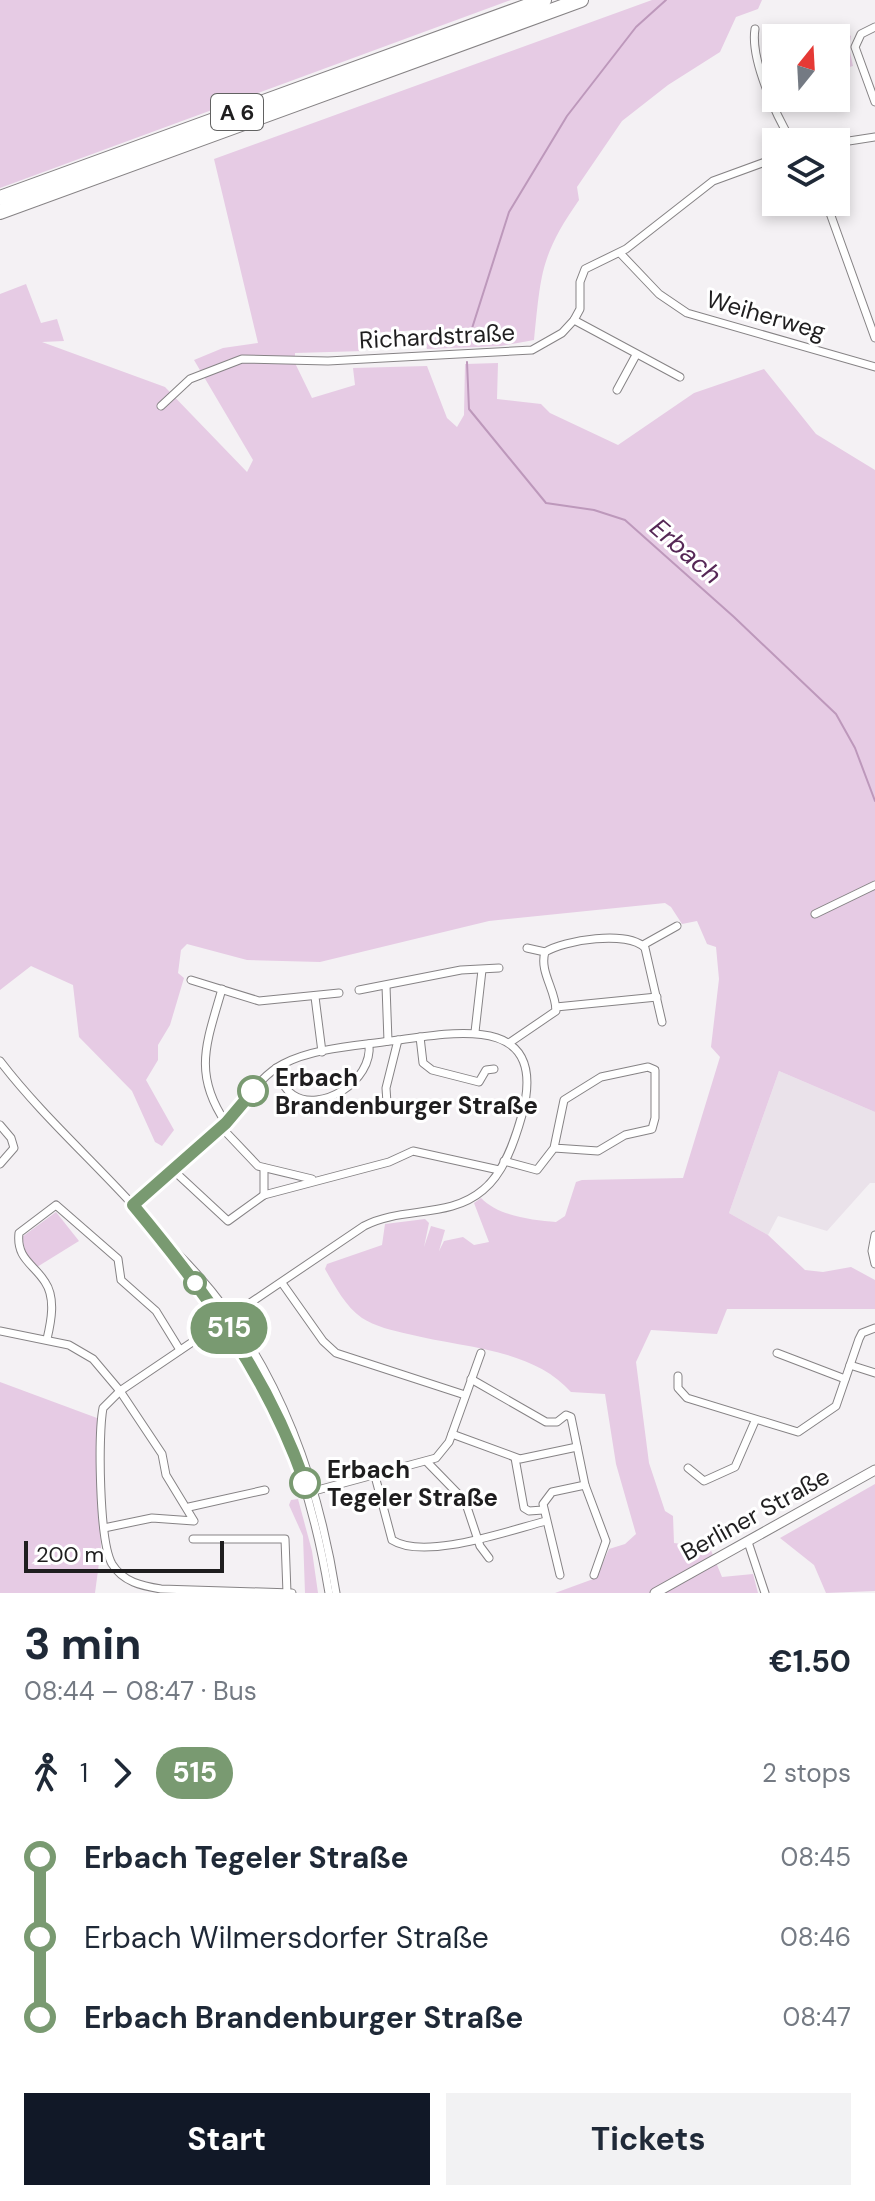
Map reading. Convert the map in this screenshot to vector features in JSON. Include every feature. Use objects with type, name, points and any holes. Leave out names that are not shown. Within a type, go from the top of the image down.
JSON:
[{"type":"highway","name":"A 6","points":[[0,198],[544,0]]},
{"type":"highway","name":"A 6","points":[[0,212],[581,0]]},
{"type":"street","points":[[875,27],[861,34],[855,47],[875,102]]},
{"type":"street","points":[[755,29],[754,43],[774,108],[785,128]]},
{"type":"street","points":[[850,141],[875,137]]},
{"type":"street","points":[[680,377],[574,320],[580,309],[580,282],[585,269],[620,253],[713,181],[762,163]]},
{"type":"street","points":[[831,216],[875,338]]},
{"type":"street","name":"Weiherweg","points":[[620,253],[659,294],[687,313],[875,367]]},
{"type":"street","name":"Richardstraße","points":[[161,406],[190,379],[224,363],[259,357],[303,361],[523,353],[547,343],[574,320]]},
{"type":"street","points":[[617,390],[636,355]]},
{"type":"street","points":[[815,914],[875,885]]},
{"type":"street","points":[[527,948],[545,952],[604,938],[623,938],[643,945],[677,926]]},
{"type":"street","points":[[643,945],[662,1022]]},
{"type":"street","points":[[509,1043],[553,1015],[556,1007],[544,970],[545,952]]},
{"type":"street","points":[[359,990],[461,970],[499,968]]},
{"type":"street","points":[[475,1032],[482,970]]},
{"type":"street","points":[[191,980],[271,1002],[339,993]]},
{"type":"street","points":[[386,986],[388,1041]]},
{"type":"street","points":[[222,989],[204,1059],[206,1083],[223,1125],[253,1162],[264,1168],[316,1180]]},
{"type":"street","points":[[315,997],[322,1052]]},
{"type":"street","points":[[556,1007],[657,997]]},
{"type":"street","points":[[133,1205],[223,1125],[276,1068],[322,1052],[475,1032],[509,1043],[523,1063],[527,1096],[504,1161],[483,1190],[457,1206],[389,1215],[364,1226],[109,1399],[101,1417],[104,1528],[113,1565],[130,1581],[144,1586],[289,1593],[285,1539],[193,1539]]},
{"type":"street","points":[[420,1037],[423,1063],[432,1070],[479,1082],[486,1070],[494,1069]]},
{"type":"street","points":[[387,1103],[386,1088],[398,1040]]},
{"type":"street","points":[[276,1068],[289,1093],[296,1097],[313,1099],[344,1091],[363,1072],[369,1044]]},
{"type":"street","points":[[1,1064],[194,1270],[277,1393],[312,1491],[336,1593]]},
{"type":"street","points":[[504,1161],[537,1170],[554,1148],[562,1104],[568,1097],[578,1094],[601,1077],[648,1067],[655,1070],[655,1118],[652,1129],[625,1135],[598,1151],[554,1148]]},
{"type":"street","points":[[0,1125],[11,1138],[14,1148],[0,1164]]},
{"type":"street","points":[[173,1170],[228,1221],[264,1195],[389,1162],[413,1151],[499,1170]]},
{"type":"street","points":[[264,1168],[264,1195]]},
{"type":"street","points":[[54,1195],[56,1205],[118,1259],[121,1280],[156,1311],[180,1350]]},
{"type":"street","points":[[47,1339],[50,1292],[47,1283],[24,1261],[18,1239],[19,1233],[56,1205]]},
{"type":"street","points":[[875,1235],[872,1251],[875,1264]]},
{"type":"street","points":[[282,1283],[323,1341],[336,1353],[465,1395]]},
{"type":"street","points":[[678,1376],[678,1388],[687,1398],[798,1432],[832,1411],[862,1333],[875,1328]]},
{"type":"street","points":[[0,1331],[47,1339],[82,1350],[120,1391],[162,1454],[166,1475],[189,1507],[194,1521],[152,1518],[104,1528]]},
{"type":"street","points":[[312,1491],[428,1463],[441,1454],[452,1434],[481,1353]]},
{"type":"street","points":[[777,1353],[845,1379]]},
{"type":"street","points":[[850,1365],[875,1373]]},
{"type":"street","points":[[471,1379],[546,1422],[553,1424],[563,1415],[569,1416],[585,1485],[606,1541],[594,1575]]},
{"type":"street","points":[[688,1468],[704,1481],[735,1467],[755,1421]]},
{"type":"street","points":[[452,1434],[515,1458],[526,1459],[577,1447]]},
{"type":"street","points":[[515,1458],[524,1508],[529,1511],[543,1510]]},
{"type":"street","points":[[428,1463],[465,1501],[477,1538],[489,1558]]},
{"type":"street","name":"Berliner Straße","points":[[655,1593],[875,1470]]},
{"type":"street","points":[[375,1476],[396,1543],[427,1548],[546,1521]]},
{"type":"street","points":[[560,1575],[543,1510],[545,1499],[552,1492],[585,1485]]},
{"type":"street","points":[[189,1507],[265,1490]]},
{"type":"street","points":[[312,1491],[329,1593]]},
{"type":"street","points":[[748,1542],[765,1593]]},
{"type":"shaded area","points":[[0,0],[511,0],[0,188]]},
{"type":"shaded area","points":[[652,0],[762,0],[758,9],[736,17],[720,52],[668,85],[622,121],[577,187],[579,200],[556,236],[544,266],[534,340],[501,346],[427,349],[423,330],[365,333],[364,351],[295,353],[295,363],[312,398],[355,385],[353,368],[427,366],[447,418],[457,427],[464,415],[465,364],[498,363],[497,399],[541,404],[550,413],[618,445],[694,393],[764,369],[816,434],[875,470],[875,1112],[779,1071],[729,1213],[768,1235],[805,1270],[823,1272],[851,1267],[875,1280],[875,1309],[727,1309],[717,1334],[651,1330],[636,1362],[649,1463],[665,1511],[673,1516],[674,1543],[710,1548],[722,1577],[753,1574],[758,1593],[555,1593],[596,1578],[609,1549],[625,1544],[636,1534],[616,1464],[605,1394],[571,1392],[555,1377],[517,1358],[402,1333],[372,1323],[350,1308],[325,1269],[327,1264],[382,1245],[385,1224],[425,1219],[429,1223],[424,1247],[431,1226],[445,1230],[439,1251],[444,1241],[463,1237],[474,1245],[489,1242],[474,1203],[481,1198],[506,1213],[556,1222],[565,1216],[576,1182],[683,1178],[720,1057],[711,1047],[719,979],[716,947],[707,944],[697,921],[682,924],[665,903],[489,921],[320,962],[247,960],[187,944],[181,950],[178,973],[184,978],[170,1025],[158,1045],[158,1060],[146,1080],[174,1130],[162,1146],[155,1142],[132,1091],[79,1037],[73,985],[31,966],[0,990],[0,294],[26,284],[41,323],[57,319],[64,341],[42,342],[165,387],[247,472],[253,460],[194,360],[223,348],[258,343],[214,159]]},
{"type":"shaded area","points":[[779,1071],[875,1112],[875,1183],[870,1183],[827,1231],[778,1216],[768,1235],[729,1213]]},
{"type":"shaded area","points":[[56,1212],[79,1241],[37,1267],[28,1262],[22,1237]]},
{"type":"shaded area","points":[[0,1382],[97,1418],[101,1548],[95,1593],[0,1593]]},
{"type":"shaded area","points":[[875,1484],[875,1591],[826,1593],[814,1565],[780,1538]]},
{"type":"shaded area","points":[[298,1499],[312,1551],[318,1593],[305,1593],[303,1536],[289,1505],[291,1500]]},
{"type":"waterway","name":"Erbach","points":[[467,344],[509,212],[567,116],[636,27],[666,0]]},
{"type":"waterway","name":"Erbach","points":[[467,362],[469,409],[546,503],[594,510],[625,520],[734,617],[836,714],[855,748],[875,801]]},
{"type":"bus line","name":"515","points":[[253,1091],[226,1123],[133,1205],[224,1321],[260,1377],[280,1415],[305,1483]]},
{"type":"place","name":"Erbach Brandenburger Straße","points":[[253,1091]]},
{"type":"place","name":"Erbach Tegeler Straße","points":[[305,1483]]}]
